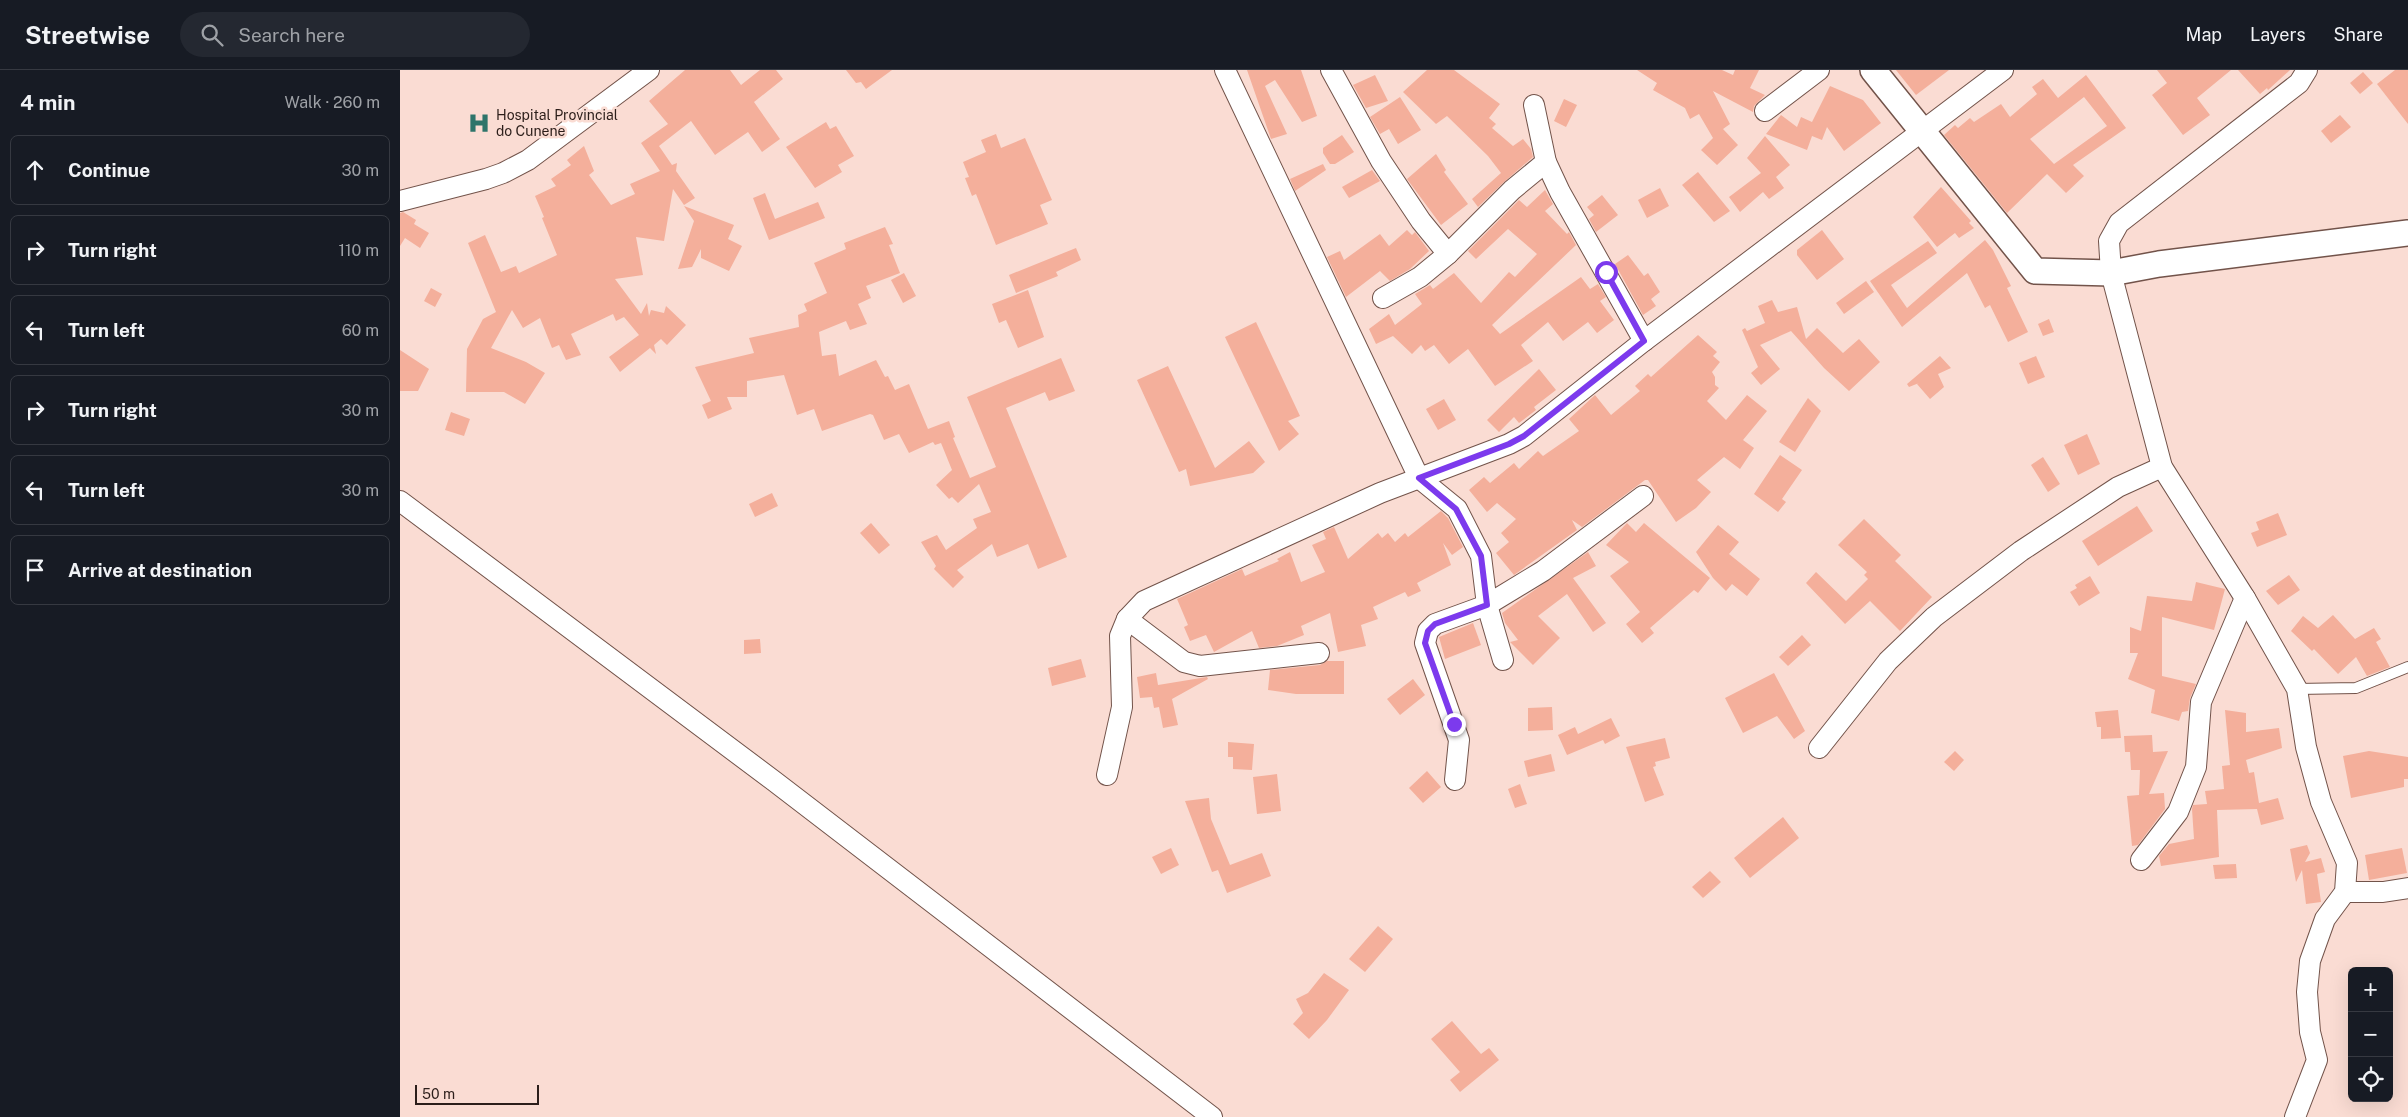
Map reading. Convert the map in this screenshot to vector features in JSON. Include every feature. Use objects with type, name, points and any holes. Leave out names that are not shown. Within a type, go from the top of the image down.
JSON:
[{"type":"street","points":[[400,201],[486,179],[503,173],[528,160],[649,70]]},
{"type":"street","points":[[1225,70],[1419,478],[1456,509],[1481,556],[1487,605],[1503,660]]},
{"type":"street","points":[[1331,70],[1381,162],[1421,221],[1448,254]]},
{"type":"street","points":[[1765,111],[1819,70]]},
{"type":"street","points":[[1873,70],[1921,132],[2035,271],[2110,274],[2159,264],[2408,232]]},
{"type":"street","points":[[1107,775],[1122,707],[1120,636],[1127,619],[1144,601],[1380,493],[1509,444],[1524,436],[1644,341],[2003,70]]},
{"type":"street","points":[[2295,1117],[2317,1060],[2310,1032],[2307,992],[2310,961],[2324,919],[2346,892],[2347,863],[2321,802],[2306,747],[2297,688],[2245,598],[2162,467],[2110,274],[2108,241],[2119,222],[2299,83],[2307,70]]},
{"type":"street","points":[[1534,105],[1546,162],[1560,192],[1644,341]]},
{"type":"street","points":[[1383,298],[1420,277],[1448,254],[1512,190],[1546,162]]},
{"type":"street","points":[[1819,748],[1888,661],[1934,617],[2021,551],[2118,487],[2162,467]]},
{"type":"street","points":[[1455,780],[1460,740],[1425,643],[1428,631],[1435,624],[1487,605],[1543,571],[1643,496]]},
{"type":"street","points":[[400,501],[774,781],[1212,1117]]},
{"type":"street","points":[[2141,860],[2178,812],[2196,767],[2200,702],[2245,598]]},
{"type":"street","points":[[1127,619],[1184,662],[1200,666],[1319,653]]},
{"type":"street","points":[[2346,892],[2383,892],[2408,888]]},
{"type":"lane","points":[[2297,688],[2356,688],[2408,667]]},
{"type":"building","points":[[685,70],[730,70],[741,85],[760,70],[776,70],[783,79],[754,102],[780,139],[762,152],[748,132],[715,155],[691,121],[659,146],[672,165],[677,163],[676,171],[695,198],[684,205],[673,189],[664,241],[636,237],[643,275],[615,279],[641,314],[647,303],[649,316],[651,310],[664,313],[666,306],[686,325],[667,345],[661,339],[654,345],[656,354],[650,348],[620,372],[609,357],[639,335],[624,317],[616,321],[613,314],[571,334],[581,355],[566,360],[559,345],[552,348],[540,318],[523,328],[512,310],[491,348],[526,362],[545,373],[525,404],[504,392],[466,392],[467,349],[483,319],[496,312],[468,243],[485,235],[501,272],[516,266],[519,273],[557,255],[535,196],[556,186],[551,179],[571,165],[567,160],[584,146],[594,171],[589,175],[611,205],[635,194],[630,184],[660,171],[641,143],[668,124],[649,101]]},
{"type":"building","points":[[846,70],[892,70],[866,89],[861,82],[856,83]]},
{"type":"building","points":[[1247,70],[1301,70],[1317,116],[1302,122],[1275,80],[1265,86],[1287,134],[1271,139]]},
{"type":"building","points":[[1427,70],[1454,70],[1500,104],[1489,118],[1496,124],[1492,128],[1513,146],[1523,139],[1531,149],[1533,157],[1478,207],[1472,199],[1501,173],[1488,156],[1447,116],[1436,124],[1403,92]]},
{"type":"building","points":[[1637,70],[1722,70],[1733,75],[1735,70],[1759,70],[1750,88],[1765,95],[1754,106],[1753,112],[1713,91],[1730,124],[1723,129],[1738,145],[1717,165],[1701,150],[1713,138],[1699,114],[1690,119],[1685,108],[1653,90],[1657,83]]},
{"type":"building","points":[[1896,70],[1949,70],[1916,95]]},
{"type":"building","points":[[2157,70],[2231,70],[2197,98],[2210,115],[2183,135],[2152,95],[2167,83]]},
{"type":"building","points":[[2238,70],[2290,70],[2268,90],[2267,88],[2260,94]]},
{"type":"building","points":[[2395,70],[2408,70],[2408,124],[2377,84]]},
{"type":"building","points":[[2363,72],[2373,83],[2360,94],[2350,83]]},
{"type":"building","points":[[1375,75],[1388,101],[1366,108],[1353,85]]},
{"type":"building","points":[[2086,75],[2126,128],[2073,165],[2084,176],[2066,193],[2047,174],[2007,213],[1944,135],[1955,125],[1958,128],[1970,118],[1974,122],[2001,104],[2010,117],[2037,94],[2032,87],[2043,79],[2058,98]],"holes":[[[2084,97],[2107,126],[2054,164],[2030,139]]]},
{"type":"building","points":[[1830,86],[1863,100],[1881,123],[1844,151],[1827,127],[1822,140],[1812,136],[1807,150],[1766,134],[1781,115],[1797,127],[1801,117],[1812,122]]},
{"type":"building","points":[[1400,97],[1421,130],[1398,144],[1389,129],[1380,134],[1370,117]]},
{"type":"building","points":[[1564,99],[1577,105],[1566,127],[1554,121]]},
{"type":"building","points":[[2340,115],[2351,127],[2331,143],[2321,131]]},
{"type":"building","points":[[826,122],[830,129],[836,126],[854,156],[838,165],[842,172],[815,188],[786,147]]},
{"type":"building","points":[[996,134],[1001,148],[1025,138],[1052,200],[1040,205],[1048,224],[996,245],[976,194],[972,196],[965,178],[969,177],[963,162],[986,152],[981,140]]},
{"type":"building","points":[[1342,135],[1354,152],[1335,164],[1330,164],[1323,153],[1323,148]]},
{"type":"building","points":[[1765,136],[1790,165],[1776,177],[1784,188],[1769,199],[1763,192],[1740,212],[1729,197],[1761,173],[1747,158]]},
{"type":"building","points":[[1436,154],[1446,170],[1444,172],[1468,204],[1441,225],[1407,179]]},
{"type":"building","points":[[1323,164],[1326,170],[1295,191],[1290,179]]},
{"type":"building","points":[[1372,170],[1380,181],[1349,198],[1342,187]]},
{"type":"building","points":[[1698,172],[1730,211],[1714,222],[1682,185]]},
{"type":"building","points":[[1941,187],[1971,221],[1969,223],[1974,228],[1959,238],[1955,233],[1937,247],[1913,217]]},
{"type":"building","points":[[1660,188],[1669,206],[1647,218],[1638,200]]},
{"type":"building","points":[[1545,190],[1553,204],[1545,211],[1567,234],[1569,232],[1576,245],[1492,325],[1500,334],[1581,277],[1590,289],[1598,284],[1606,297],[1600,301],[1614,320],[1597,333],[1588,322],[1563,341],[1548,322],[1521,345],[1533,361],[1495,386],[1468,349],[1449,364],[1434,345],[1425,351],[1421,345],[1412,354],[1393,336],[1376,344],[1369,329],[1389,314],[1395,325],[1422,304],[1415,294],[1430,285],[1433,289],[1454,273],[1481,303],[1509,272],[1515,277],[1537,254],[1508,229],[1476,259],[1468,251],[1519,200],[1527,207]]},
{"type":"building","points":[[765,193],[775,219],[818,202],[825,218],[769,240],[753,198]]},
{"type":"building","points":[[1602,195],[1618,215],[1596,232],[1589,219],[1594,215],[1587,207]]},
{"type":"building","points":[[684,206],[734,225],[728,239],[742,246],[729,271],[701,258],[701,249],[692,267],[678,269],[694,221]]},
{"type":"building","points":[[403,212],[416,220],[414,224],[429,233],[420,248],[405,238],[400,246],[400,213]]},
{"type":"building","points":[[885,227],[893,244],[889,245],[900,273],[866,286],[871,298],[858,304],[867,324],[850,330],[846,321],[819,332],[822,356],[836,354],[839,376],[876,360],[885,377],[888,376],[895,390],[909,384],[928,429],[949,421],[955,437],[953,438],[970,478],[996,467],[967,397],[1061,358],[1075,391],[1049,401],[1045,392],[1006,408],[1067,557],[1038,569],[1028,544],[997,557],[992,544],[957,570],[964,577],[953,588],[934,569],[936,566],[921,542],[937,535],[946,550],[977,528],[973,519],[991,512],[979,484],[958,503],[952,497],[949,499],[936,485],[952,470],[941,443],[935,445],[933,442],[909,453],[899,434],[884,440],[873,415],[870,414],[822,431],[814,409],[797,415],[784,375],[747,381],[747,397],[727,397],[732,409],[708,419],[702,405],[711,401],[695,367],[754,353],[749,338],[799,327],[798,315],[807,311],[804,304],[827,293],[814,263],[846,249],[844,243]]},
{"type":"building","points":[[1407,230],[1412,235],[1415,232],[1429,251],[1410,269],[1390,281],[1380,271],[1346,297],[1327,257],[1340,251],[1344,260],[1380,234],[1389,246]]},
{"type":"building","points":[[1822,230],[1844,259],[1817,280],[1797,255],[1797,250]]},
{"type":"building","points":[[1985,240],[1993,250],[2011,286],[2007,288],[2028,332],[2008,342],[1990,305],[1985,308],[1967,273],[1902,327],[1870,281],[1928,241],[1937,253],[1891,285],[1907,308]]},
{"type":"building","points":[[1076,248],[1081,260],[1056,272],[1058,276],[1016,293],[1009,275]]},
{"type":"building","points":[[1628,255],[1644,276],[1648,273],[1660,292],[1651,299],[1656,306],[1643,315],[1615,264]]},
{"type":"building","points":[[904,273],[916,296],[903,303],[891,280]]},
{"type":"building","points":[[1866,281],[1874,292],[1844,314],[1836,303]]},
{"type":"building","points":[[431,288],[442,294],[435,307],[424,301]]},
{"type":"building","points":[[1028,290],[1044,337],[1018,348],[1006,320],[999,323],[992,304]]},
{"type":"building","points":[[1772,300],[1778,312],[1797,307],[1806,339],[1817,328],[1843,353],[1859,339],[1880,362],[1849,391],[1824,368],[1791,331],[1760,345],[1780,369],[1761,385],[1751,373],[1758,367],[1742,330],[1745,328],[1747,331],[1765,323],[1758,306]]},
{"type":"building","points":[[2049,319],[2054,332],[2043,336],[2038,324]]},
{"type":"building","points":[[1256,322],[1300,416],[1288,421],[1299,434],[1279,451],[1225,337]]},
{"type":"building","points":[[1698,335],[1717,352],[1713,356],[1720,362],[1712,372],[1715,377],[1715,385],[1719,388],[1707,401],[1726,420],[1747,395],[1767,411],[1743,440],[1754,448],[1740,469],[1724,457],[1697,480],[1711,492],[1696,508],[1676,522],[1648,480],[1645,480],[1582,527],[1572,520],[1577,530],[1514,575],[1496,553],[1509,542],[1501,533],[1516,519],[1497,503],[1487,512],[1469,490],[1484,477],[1490,483],[1514,463],[1519,469],[1538,451],[1543,456],[1579,431],[1569,419],[1595,395],[1611,415],[1640,391],[1635,386],[1648,374],[1651,377]]},
{"type":"building","points":[[400,350],[429,369],[418,391],[400,391]]},
{"type":"building","points":[[1940,356],[1951,368],[1938,374],[1944,387],[1930,399],[1917,384],[1919,383],[1909,387],[1907,384]]},
{"type":"building","points":[[2036,356],[2045,377],[2028,384],[2019,363]]},
{"type":"building","points":[[1168,366],[1215,468],[1249,441],[1265,462],[1253,473],[1190,486],[1186,469],[1179,472],[1137,380]]},
{"type":"building","points":[[1539,369],[1556,390],[1534,407],[1536,410],[1519,423],[1514,417],[1499,432],[1487,420]]},
{"type":"building","points":[[1808,398],[1821,411],[1795,452],[1779,442]]},
{"type":"building","points":[[1444,399],[1456,420],[1438,430],[1426,409]]},
{"type":"building","points":[[451,412],[470,419],[464,436],[445,430]]},
{"type":"building","points":[[2087,434],[2100,464],[2078,475],[2064,445]]},
{"type":"building","points":[[1780,455],[1802,470],[1782,499],[1786,502],[1778,512],[1754,494]]},
{"type":"building","points":[[2043,457],[2060,484],[2048,492],[2031,465]]},
{"type":"building","points":[[772,493],[778,506],[755,517],[749,504]]},
{"type":"building","points":[[2137,506],[2153,531],[2098,566],[2082,541]]},
{"type":"building","points":[[1441,511],[1448,518],[1463,547],[1452,555],[1443,543],[1451,565],[1417,583],[1421,591],[1408,597],[1405,592],[1373,607],[1378,619],[1361,625],[1366,646],[1338,652],[1330,613],[1301,626],[1304,635],[1277,646],[1259,648],[1252,631],[1214,652],[1206,635],[1190,641],[1184,627],[1188,625],[1177,599],[1242,569],[1245,576],[1279,561],[1277,559],[1290,552],[1301,582],[1325,572],[1312,545],[1326,539],[1323,532],[1334,527],[1348,559],[1378,533],[1382,538],[1388,533],[1395,542],[1405,533],[1408,537]]},
{"type":"building","points":[[2278,513],[2287,535],[2257,547],[2251,533],[2259,530],[2256,522]]},
{"type":"building","points":[[1864,519],[1901,555],[1895,561],[1932,597],[1900,631],[1870,601],[1845,624],[1806,583],[1816,572],[1846,601],[1868,579],[1864,575],[1867,572],[1838,545]]},
{"type":"building","points":[[871,523],[890,545],[879,554],[860,533]]},
{"type":"building","points":[[1627,523],[1636,532],[1644,523],[1710,578],[1698,593],[1694,590],[1650,628],[1654,633],[1642,643],[1626,624],[1640,612],[1610,576],[1629,562],[1606,545]]},
{"type":"building","points":[[1718,525],[1739,542],[1729,554],[1760,579],[1747,596],[1732,584],[1726,591],[1713,578],[1696,552]]},
{"type":"building","points":[[1588,552],[1596,566],[1573,578],[1606,623],[1593,632],[1567,594],[1538,616],[1560,638],[1533,665],[1510,642],[1518,640],[1505,623],[1502,613]]},
{"type":"building","points":[[2289,575],[2300,590],[2278,605],[2266,591]]},
{"type":"building","points":[[2090,576],[2100,593],[2079,606],[2070,592],[2077,588],[2075,585]]},
{"type":"building","points":[[2196,582],[2225,589],[2214,630],[2162,617],[2162,676],[2196,684],[2190,698],[2188,711],[2182,712],[2179,721],[2151,713],[2155,690],[2128,679],[2138,653],[2130,653],[2130,627],[2141,631],[2147,596],[2192,601]]},
{"type":"building","points":[[2333,615],[2355,639],[2374,628],[2381,639],[2376,642],[2390,667],[2367,676],[2356,657],[2338,674],[2314,649],[2312,651],[2291,631],[2303,616],[2318,628]]},
{"type":"building","points":[[1473,623],[1481,645],[1445,659],[1439,637]]},
{"type":"building","points":[[1802,635],[1811,645],[1788,666],[1779,657]]},
{"type":"building","points":[[760,639],[761,653],[744,654],[744,640]]},
{"type":"building","points":[[1081,659],[1086,677],[1052,686],[1048,668]]},
{"type":"building","points":[[1327,661],[1344,661],[1344,694],[1296,694],[1268,690],[1270,670],[1320,665]]},
{"type":"building","points":[[1156,673],[1158,685],[1207,677],[1208,679],[1172,699],[1178,725],[1163,728],[1159,707],[1154,708],[1152,697],[1140,698],[1137,677]]},
{"type":"building","points":[[1774,673],[1805,731],[1794,739],[1777,716],[1743,733],[1725,698]]},
{"type":"building","points":[[1413,679],[1425,695],[1400,715],[1387,699]]},
{"type":"building","points":[[1552,707],[1553,730],[1528,731],[1528,708]]},
{"type":"building","points":[[2118,710],[2121,738],[2101,739],[2101,727],[2097,727],[2095,712]]},
{"type":"building","points":[[2225,710],[2246,713],[2246,732],[2279,728],[2282,748],[2246,760],[2249,773],[2254,772],[2259,803],[2278,798],[2284,819],[2261,825],[2257,809],[2217,810],[2219,857],[2161,866],[2159,856],[2169,844],[2194,839],[2193,805],[2207,804],[2205,791],[2224,789],[2222,766],[2230,765]]},
{"type":"building","points":[[1611,718],[1620,736],[1605,744],[1603,740],[1567,755],[1558,735],[1575,727],[1578,734]]},
{"type":"building","points":[[2152,735],[2153,752],[2168,751],[2149,794],[2164,793],[2165,809],[2138,845],[2132,846],[2127,796],[2139,795],[2140,770],[2131,770],[2130,752],[2125,752],[2124,736]]},
{"type":"building","points":[[1665,738],[1670,758],[1655,762],[1656,766],[1653,767],[1664,795],[1645,802],[1626,747]]},
{"type":"building","points":[[1228,742],[1254,744],[1252,770],[1233,769],[1233,757],[1228,757]]},
{"type":"building","points":[[1955,751],[1964,760],[1954,771],[1944,762]]},
{"type":"building","points":[[2369,751],[2408,757],[2408,779],[2404,779],[2404,787],[2351,798],[2343,756]]},
{"type":"building","points":[[1551,754],[1555,771],[1528,777],[1524,761]]},
{"type":"building","points":[[1427,771],[1441,787],[1423,803],[1409,788]]},
{"type":"building","points":[[1277,774],[1281,811],[1257,814],[1253,777]]},
{"type":"building","points":[[1520,784],[1527,804],[1515,808],[1508,789]]},
{"type":"building","points":[[1209,798],[1211,819],[1230,865],[1262,853],[1271,876],[1227,893],[1218,870],[1212,872],[1185,801]]},
{"type":"building","points":[[1783,817],[1799,838],[1750,878],[1734,858]]},
{"type":"building","points":[[2307,845],[2310,853],[2305,862],[2321,858],[2325,872],[2317,874],[2321,902],[2306,904],[2302,870],[2296,882],[2290,849]]},
{"type":"building","points":[[1171,848],[1179,865],[1161,874],[1152,857]]},
{"type":"building","points":[[2402,848],[2407,873],[2369,880],[2365,855]]},
{"type":"building","points":[[2236,864],[2237,878],[2215,879],[2213,865]]},
{"type":"building","points":[[1710,871],[1721,882],[1703,898],[1692,887]]},
{"type":"building","points":[[1378,926],[1393,939],[1365,972],[1349,959]]},
{"type":"building","points":[[1324,973],[1349,990],[1327,1020],[1309,1039],[1293,1024],[1303,1013],[1296,999],[1308,993]]},
{"type":"building","points":[[1452,1021],[1481,1054],[1489,1048],[1499,1060],[1460,1092],[1450,1080],[1460,1072],[1431,1039]]},
{"type":"place","name":"Hospital Provincial do Cunene","points":[[479,123]]},
{"type":"route","points":[[1454,724],[1425,643],[1428,631],[1435,624],[1487,605],[1481,556],[1456,509],[1419,478],[1509,444],[1524,436],[1644,341],[1606,272]]}]
